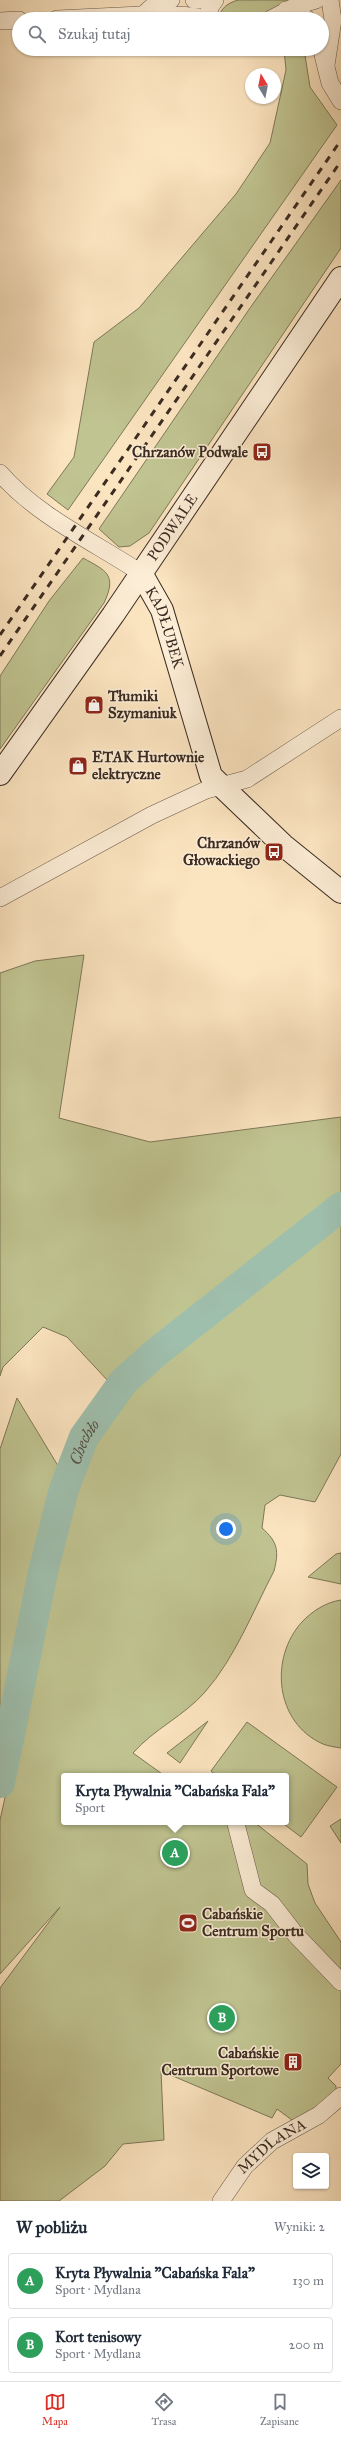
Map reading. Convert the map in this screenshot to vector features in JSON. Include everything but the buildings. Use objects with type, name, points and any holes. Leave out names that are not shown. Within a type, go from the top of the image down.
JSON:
[{"type":"street","points":[[146,12],[153,6],[171,0]]},
{"type":"street","points":[[194,0],[215,0]]},
{"type":"street","points":[[209,12],[210,7],[215,0]]},
{"type":"street","points":[[286,12],[316,0]]},
{"type":"street","points":[[329,46],[333,20],[330,0]]},
{"type":"street","points":[[0,21],[12,20]]},
{"type":"street","points":[[323,56],[330,83],[341,100]]},
{"type":"street","points":[[326,65],[327,56]]},
{"type":"street","name":"PODWALE","points":[[0,774],[141,573],[341,278]]},
{"type":"street","name":"KADŁUBEK","points":[[0,473],[8,483],[42,510],[141,573],[162,610],[204,760],[211,776],[284,845],[341,892]]},
{"type":"street","points":[[0,898],[152,815],[220,785],[247,780],[341,718]]},
{"type":"street","points":[[236,1825],[253,1890],[272,1904],[296,1935],[341,1982]]},
{"type":"street","name":"MYDLANA","points":[[221,2201],[245,2166],[272,2141],[319,2115],[339,2100]]},
{"type":"green space","points":[[238,0],[290,0],[267,12],[221,12],[225,6]]},
{"type":"green space","points":[[285,56],[305,56],[310,87],[337,125],[68,510],[47,494],[74,457],[94,342],[139,308],[236,194],[270,143],[279,104],[281,104],[281,93],[286,70]]},
{"type":"green space","points":[[341,180],[341,248],[149,533],[130,546],[119,547],[99,529],[250,308]]},
{"type":"green space","points":[[83,558],[104,571],[107,575],[110,586],[108,594],[104,603],[0,749],[0,676],[49,601]]},
{"type":"green space","points":[[84,955],[59,1118],[150,1142],[341,1117],[341,1199],[139,1350],[109,1382],[67,1337],[43,1327],[3,1367],[0,1376],[0,973],[35,961]]},
{"type":"green space","points":[[341,1222],[341,1454],[315,1502],[280,1495],[265,1505],[262,1528],[274,1542],[276,1547],[276,1564],[243,1634],[216,1679],[197,1701],[141,1744],[133,1753],[161,1773],[61,1773],[61,1825],[258,1825],[307,1864],[308,1884],[315,1903],[341,1942],[341,2064],[328,2078],[336,2086],[336,2092],[296,2123],[277,2109],[272,2118],[161,2071],[164,2140],[123,2144],[105,2166],[59,2201],[0,2201],[0,1988],[60,1907],[0,1974],[0,1820],[70,1505],[89,1444],[132,1385]]},
{"type":"green space","points":[[17,1398],[60,1469],[40,1540],[0,1737],[0,1449]]},
{"type":"green space","points":[[341,1553],[341,1584],[308,1577],[336,1554]]},
{"type":"green space","points":[[341,1600],[341,1748],[323,1744],[307,1734],[295,1721],[287,1706],[282,1689],[281,1671],[285,1653],[291,1637],[302,1622],[319,1608]]},
{"type":"green space","points":[[208,1721],[180,1763],[167,1753]]},
{"type":"green space","points":[[247,1722],[337,1787],[301,1837],[285,1825],[289,1825],[289,1773],[213,1773],[211,1771]]},
{"type":"green space","points":[[341,1819],[341,1843],[330,1826]]},
{"type":"waterway","name":"Chechło","points":[[0,1783],[43,1572],[64,1489],[84,1437],[124,1381],[158,1351],[341,1207]]},
{"type":"railway","points":[[0,635],[341,140]]},
{"type":"railway","points":[[0,656],[341,161]]},
{"type":"place","name":"Chrzanów Podwale","points":[[262,452]]},
{"type":"place","name":"Tłumiki Szymaniuk","points":[[94,705]]},
{"type":"place","name":"ETAK Hurtownie elektryczne","points":[[78,766]]},
{"type":"place","name":"Chrzanów Głowackiego","points":[[274,852]]},
{"type":"place","name":"Kryta Pływalnia \"Cabańska Fala\"","points":[[175,1853]]},
{"type":"place","name":"Cabańskie Centrum Sportu","points":[[188,1923]]},
{"type":"place","name":"Kort tenisowy","points":[[222,2018]]},
{"type":"place","name":"Cabańskie Centrum Sportowe","points":[[293,2062]]}]
